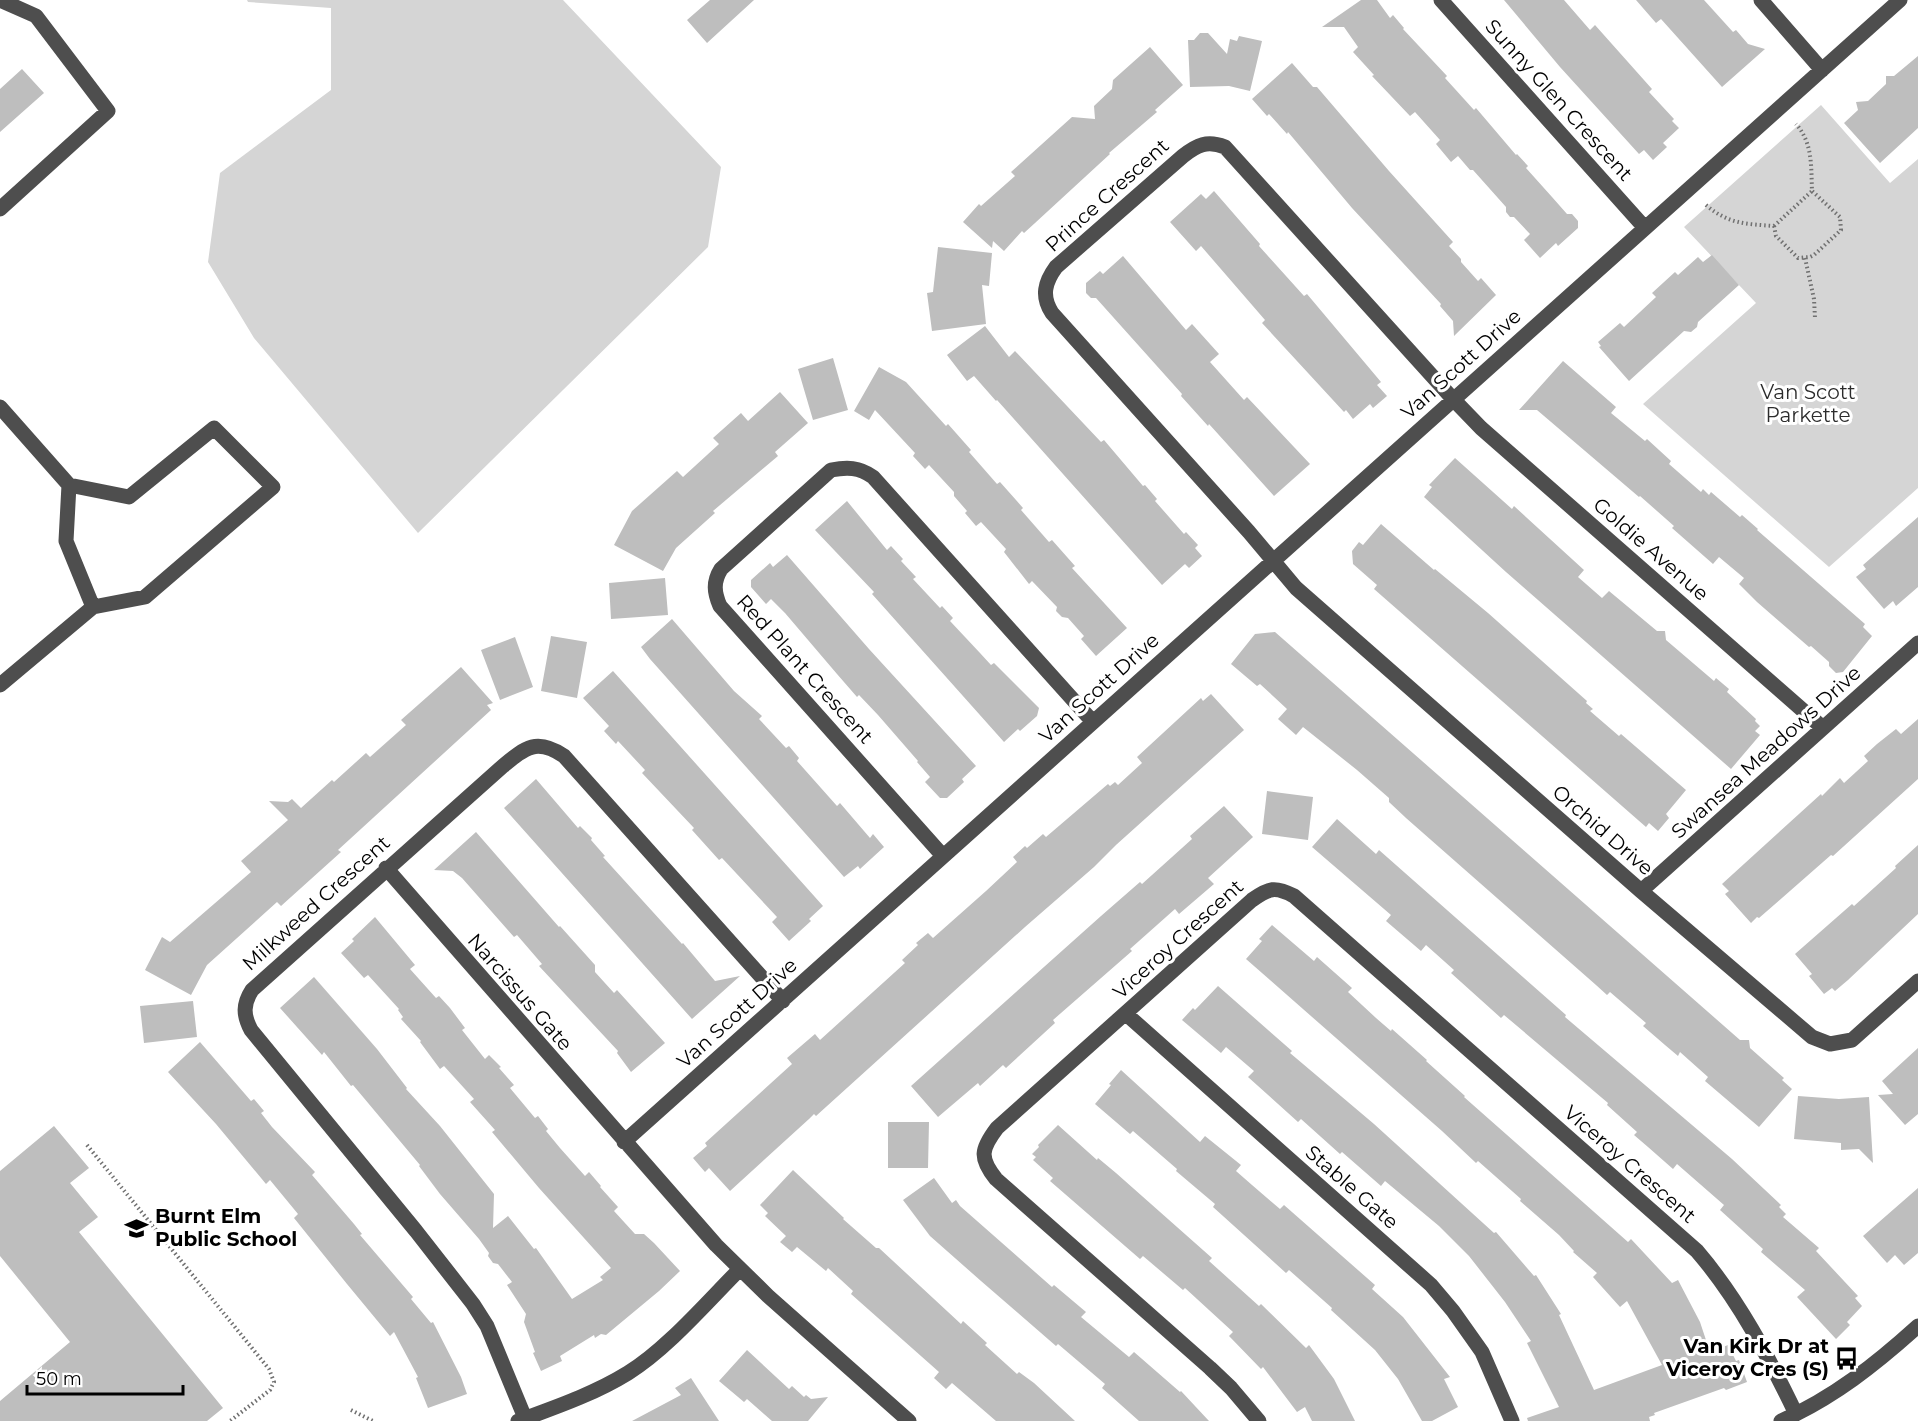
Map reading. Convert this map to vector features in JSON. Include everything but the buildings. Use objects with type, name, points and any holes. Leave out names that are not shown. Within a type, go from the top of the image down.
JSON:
[{"type":"street","points":[[0,0],[36,16],[108,111],[0,209]]},
{"type":"street","name":"Sunny Glen Crescent","points":[[1441,0],[1645,228]]},
{"type":"street","points":[[1761,0],[1822,70]]},
{"type":"street","name":"Van Scott Drive","points":[[624,1142],[1900,0]]},
{"type":"street","name":"Prince Crescent","points":[[1273,562],[1249,532],[1052,313],[1045,302],[1045,290],[1048,278],[1056,267],[1183,156],[1197,146],[1217,144],[1225,147],[1237,159],[1453,399]]},
{"type":"street","name":"Goldie Avenue","points":[[1453,399],[1481,428],[1823,728]]},
{"type":"street","points":[[0,407],[69,485],[129,497],[214,428],[273,487],[145,597],[93,607],[0,685]]},
{"type":"street","name":"Red Plant Crescent","points":[[943,856],[720,606],[714,587],[721,569],[831,470],[846,467],[866,472],[895,501],[1093,722]]},
{"type":"street","points":[[69,485],[66,541],[93,607]]},
{"type":"street","name":"Orchid Drive","points":[[1273,562],[1296,588],[1641,891],[1812,1037],[1830,1044],[1852,1040],[1918,981]]},
{"type":"street","name":"Swansea Meadows Drive","points":[[1641,891],[1918,643]]},
{"type":"street","name":"Milkweed Crescent","points":[[522,1420],[487,1326],[473,1304],[251,1030],[244,1018],[245,1001],[252,990],[386,868],[516,755],[537,745],[555,750],[564,756],[783,1000]]},
{"type":"street","name":"Narcissus Gate","points":[[386,868],[624,1142]]},
{"type":"street","name":"Viceroy Crescent","points":[[1259,1421],[1231,1388],[1210,1368],[1004,1186],[986,1167],[984,1150],[997,1128],[1125,1014],[1265,890],[1278,889],[1294,896],[1697,1251],[1720,1278],[1749,1323],[1796,1414]]},
{"type":"street","name":"Stable Gate","points":[[1125,1014],[1431,1285],[1482,1352],[1512,1421]]},
{"type":"street","points":[[624,1142],[740,1269],[909,1421]]},
{"type":"street","points":[[522,1420],[590,1393],[630,1372],[660,1349],[740,1269]]},
{"type":"street","points":[[1781,1421],[1828,1397],[1876,1364],[1918,1326]]},
{"type":"path","points":[[1774,226],[1776,236],[1798,258],[1814,255],[1841,230],[1840,217],[1812,191],[1810,152],[1803,132],[1796,124]]},
{"type":"path","points":[[1706,205],[1722,217],[1739,224],[1774,226],[1812,191]]},
{"type":"path","points":[[1805,258],[1814,299],[1815,318]]},
{"type":"path","points":[[87,1145],[269,1369],[274,1382],[270,1390],[230,1421]]},
{"type":"path","points":[[351,1410],[373,1421]]},
{"type":"green space","points":[[247,0],[563,0],[721,167],[708,247],[418,533],[254,338],[208,262],[220,173],[331,90],[331,8],[248,2]]},
{"type":"green space","name":"Van Scott Parkette","points":[[1821,105],[1890,183],[1918,159],[1918,488],[1829,567],[1643,404],[1756,303],[1684,227]]},
{"type":"place","name":"Burnt Elm Public School","points":[[137,1228]]},
{"type":"place","name":"Van Kirk Dr at Viceroy Cres (S)","points":[[1847,1358]]}]
